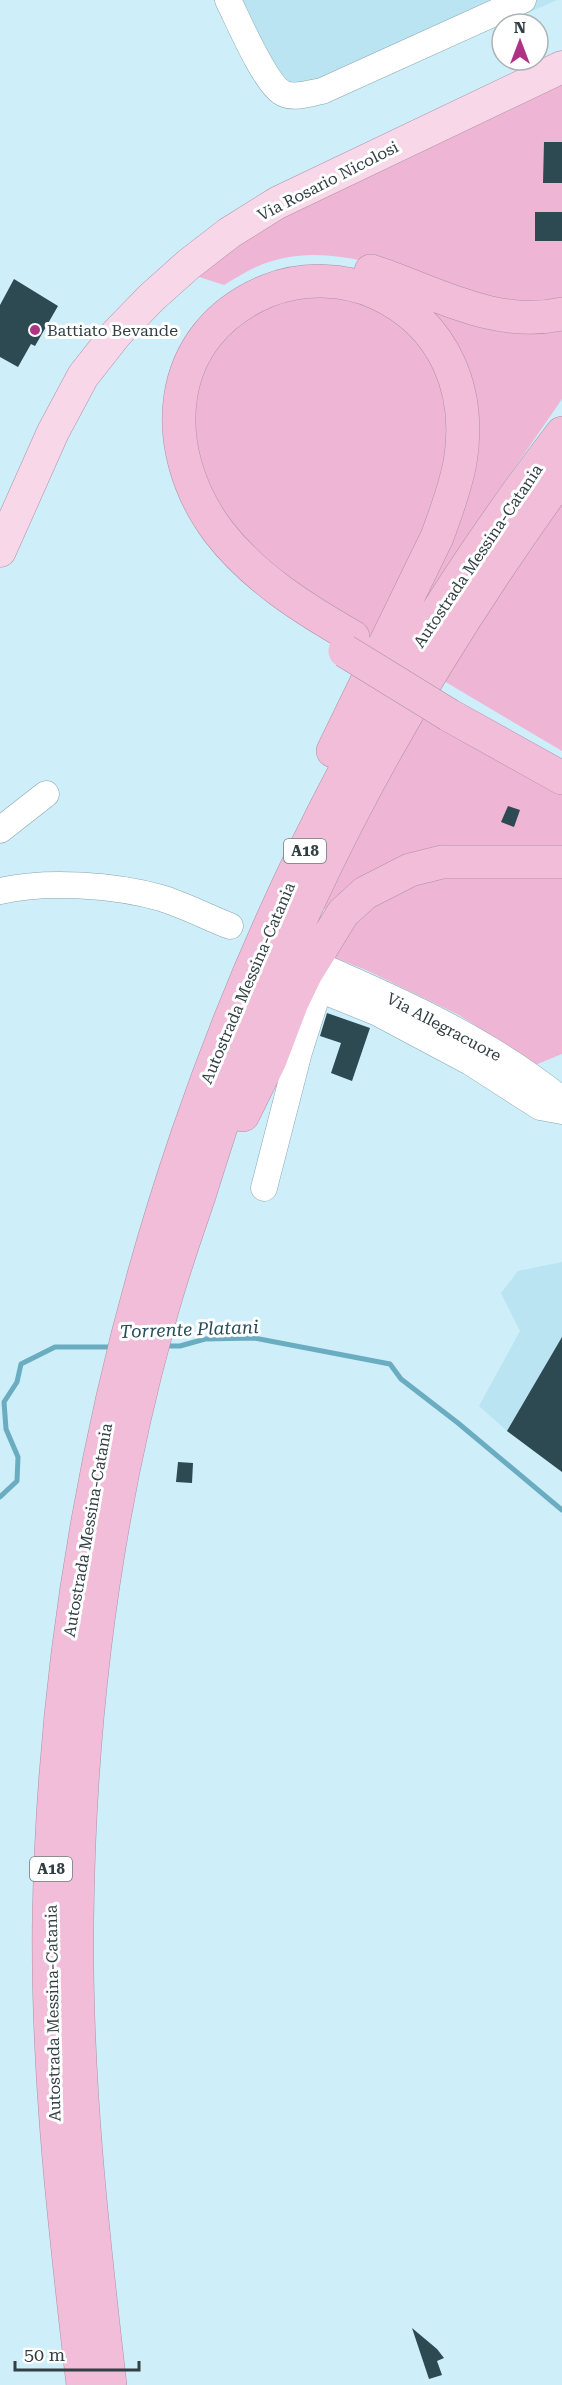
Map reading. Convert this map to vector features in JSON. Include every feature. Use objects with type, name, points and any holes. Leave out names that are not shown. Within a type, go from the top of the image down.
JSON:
[{"type":"highway","points":[[562,314],[525,318],[495,315],[353,267],[331,264],[284,267],[243,283],[207,311],[183,344],[168,381],[163,402],[162,424],[169,469],[188,516],[221,561],[252,589],[276,608],[349,644],[453,707],[562,778]]},
{"type":"highway","points":[[222,1042],[233,986],[337,743],[437,537],[460,462],[462,429],[454,372],[443,348],[430,330],[398,304],[365,288],[346,283],[310,281],[287,285],[252,298],[235,309],[208,335],[188,366],[183,383],[178,404],[179,442],[199,500],[231,546],[284,593],[315,615],[349,644]]},
{"type":"highway","name":"Autostrada Messina-Catania","points":[[146,1313],[172,1178],[222,1042],[276,910],[358,747],[421,639],[511,501],[562,433]]},
{"type":"highway","name":"Autostrada Messina-Catania","points":[[146,1313],[208,1166],[244,1059],[277,973],[350,818],[443,653],[562,476]]},
{"type":"highway","points":[[453,707],[562,760]]},
{"type":"highway","points":[[254,1092],[261,1056],[297,969],[324,925],[342,904],[361,888],[392,869],[440,855],[562,855]]},
{"type":"highway","points":[[208,1166],[247,1109],[306,973],[343,913],[365,893],[410,870],[442,862],[562,861]]},
{"type":"highway","name":"A18","points":[[135,1360],[146,1313]]},
{"type":"highway","name":"Autostrada Messina-Catania","points":[[83,2385],[54,2104],[50,2023],[52,1848],[62,1711],[90,1500],[135,1360]]},
{"type":"highway","name":"Autostrada Messina-Catania","points":[[110,2385],[81,2103],[77,2012],[78,1849],[88,1714],[103,1589],[130,1436],[135,1360]]},
{"type":"main road","name":"Via Rosario Nicolosi","points":[[0,551],[53,432],[83,376],[116,334],[189,264],[230,233],[277,203],[562,68]]},
{"type":"street","points":[[228,0],[270,81],[282,93],[298,96],[322,91],[523,0]]},
{"type":"street","points":[[0,830],[46,794]]},
{"type":"street","points":[[0,891],[33,886],[123,891],[161,898],[230,927]]},
{"type":"street","name":"Via Allegracuore","points":[[318,965],[450,1027],[505,1059],[562,1100]]},
{"type":"street","points":[[264,1188],[299,1052],[319,990],[378,1013],[470,1062],[540,1107],[562,1111]]},
{"type":"shaded area","points":[[215,0],[557,0],[530,12],[490,12],[490,30],[317,106],[302,108],[274,102],[249,63]]},
{"type":"shaded area","points":[[562,81],[562,307],[516,308],[387,267],[354,259],[321,255],[288,257],[256,267],[224,285],[193,275],[254,232],[305,203]]},
{"type":"shaded area","points":[[370,276],[562,321],[562,399],[484,512],[372,687],[470,417]]},
{"type":"shaded area","points":[[339,291],[395,313],[446,375],[451,462],[377,638],[320,607],[275,578],[204,492],[190,395],[222,333],[275,299]]},
{"type":"shaded area","points":[[562,504],[562,751],[444,681],[503,584]]},
{"type":"shaded area","points":[[428,708],[562,784],[562,846],[466,846],[327,911],[323,908],[378,798]]},
{"type":"shaded area","points":[[562,870],[562,1054],[535,1065],[459,1015],[366,970],[323,953],[333,935],[414,878]]},
{"type":"shaded area","points":[[562,1262],[562,1472],[507,1431],[479,1406],[520,1331],[501,1293],[518,1271]]},
{"type":"building","points":[[544,142],[562,142],[562,183],[543,183]]},
{"type":"building","points":[[535,212],[562,212],[562,241],[535,241]]},
{"type":"building","points":[[14,279],[58,306],[35,346],[31,344],[18,367],[0,357],[0,305]]},
{"type":"building","points":[[508,806],[520,810],[514,827],[501,822]]},
{"type":"building","points":[[327,1013],[370,1028],[352,1081],[331,1073],[341,1043],[320,1036]]},
{"type":"building","points":[[562,1337],[562,1472],[507,1431]]},
{"type":"building","points":[[178,1462],[193,1463],[192,1483],[176,1482]]},
{"type":"building","points":[[412,2328],[444,2358],[437,2361],[442,2375],[429,2379]]},
{"type":"waterway","name":"Torrente Platani","points":[[165,1346],[180,1346],[205,1339],[254,1338],[390,1364],[401,1379],[458,1423],[562,1510]]},
{"type":"waterway","name":"Torrente Platani","points":[[0,1497],[17,1481],[18,1457],[6,1429],[4,1402],[17,1382],[21,1364],[55,1347],[113,1347]]},
{"type":"place","name":"Battiato Bevande","points":[[35,330]]}]
